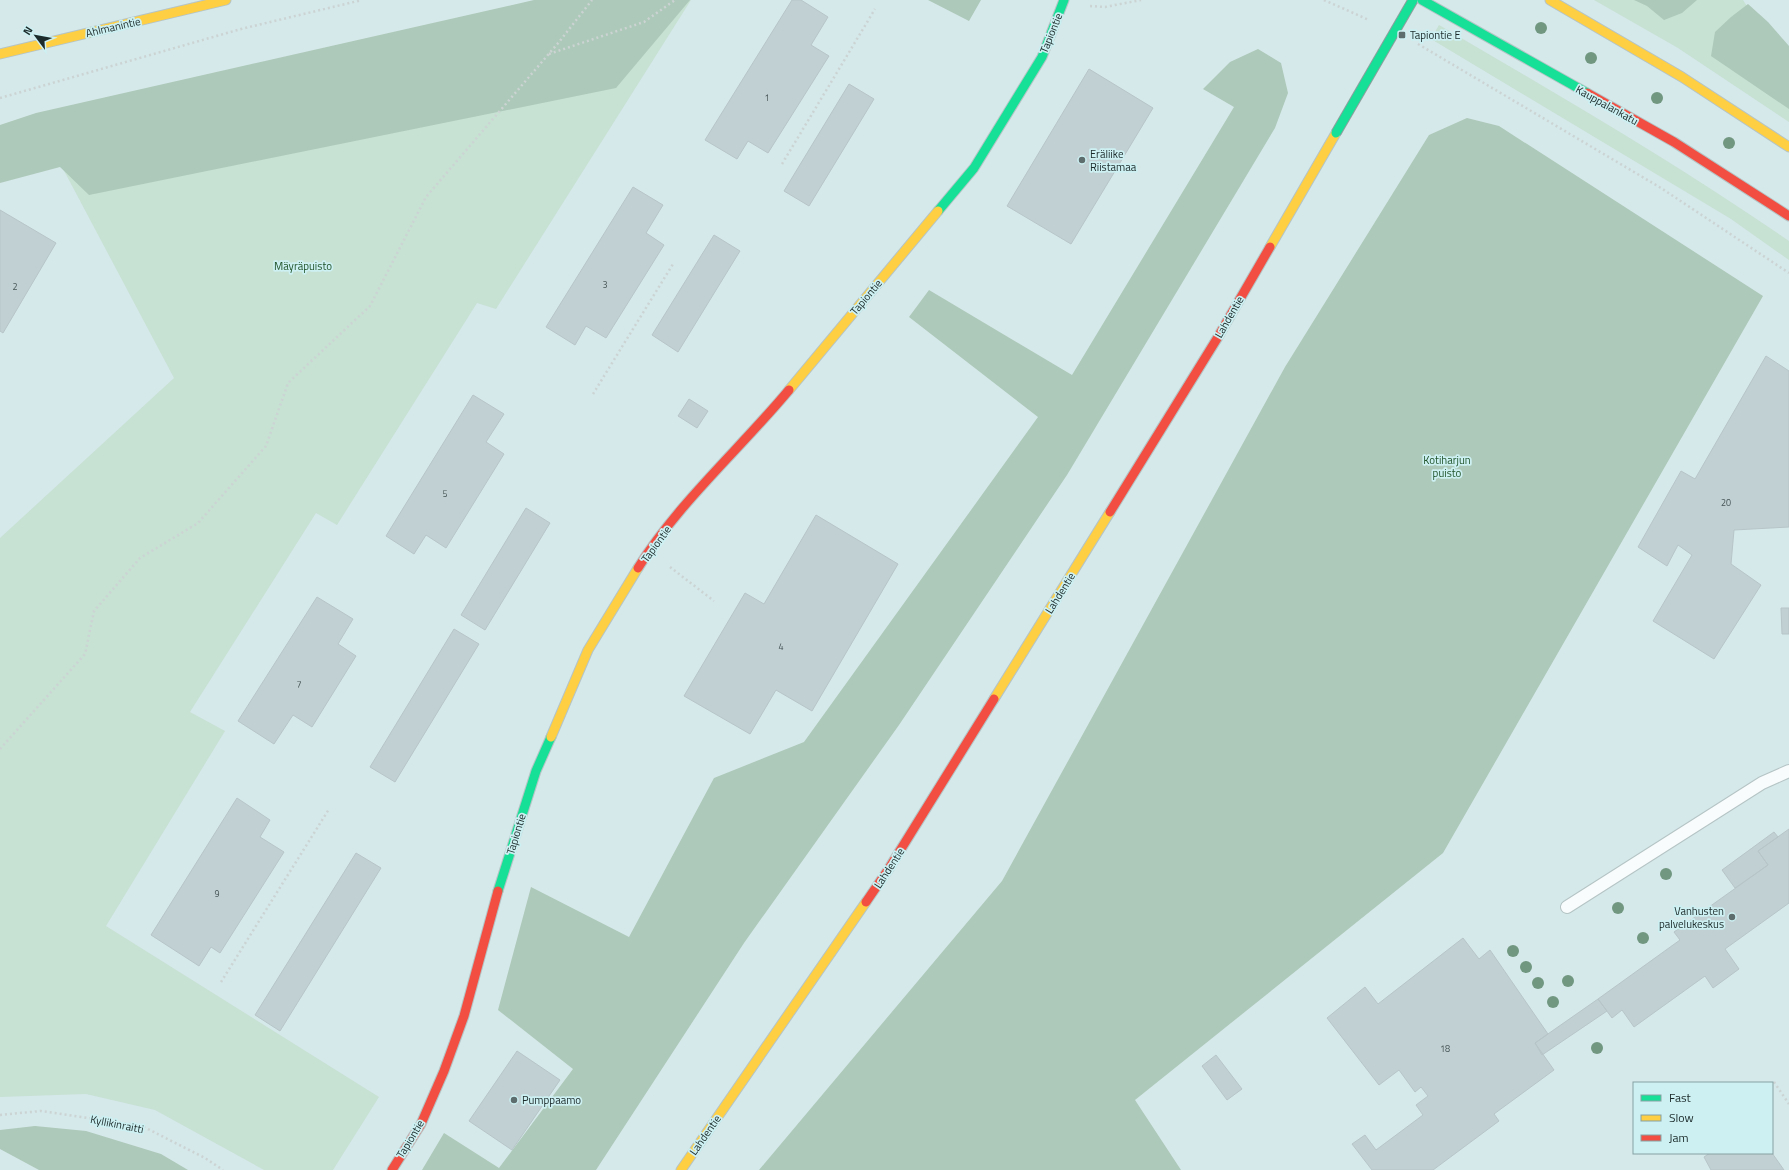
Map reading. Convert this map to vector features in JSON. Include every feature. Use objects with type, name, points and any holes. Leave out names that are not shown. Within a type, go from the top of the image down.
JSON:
[{"type":"main road","name":"Ahlmanintie","points":[[0,54],[226,0]]},
{"type":"main road","name":"Tapiontie","points":[[392,1170],[420,1124],[447,1064],[464,1016],[497,894],[539,764],[588,650],[649,551],[710,476],[778,403],[974,168],[1042,57],[1064,0]]},
{"type":"main road","name":"Lahdentie","points":[[681,1170],[888,870],[1214,344],[1413,0]]},
{"type":"main road","name":"Kauppalankatu","points":[[1422,0],[1674,142],[1789,216]]},
{"type":"main road","points":[[1550,0],[1682,77],[1789,147]]},
{"type":"lane","points":[[1567,907],[1762,783],[1789,771]]},
{"type":"path","points":[[0,98],[241,29],[362,0]]},
{"type":"path","points":[[0,749],[85,654],[94,611],[104,599],[140,558],[198,523],[266,446],[288,383],[370,306],[426,197],[549,54],[592,0]]},
{"type":"path","points":[[549,54],[644,22],[675,0]]},
{"type":"path","points":[[1086,5],[1105,7],[1141,0]]},
{"type":"path","points":[[1324,0],[1374,22]]},
{"type":"path","points":[[782,164],[875,9]]},
{"type":"path","points":[[1416,43],[1661,188],[1789,273]]},
{"type":"path","points":[[593,394],[673,264]]},
{"type":"path","points":[[649,551],[714,600]]},
{"type":"path","points":[[221,982],[329,809]]},
{"type":"path","points":[[1774,1082],[1789,1104]]},
{"type":"path","name":"Kyllikinraitti","points":[[0,1115],[41,1111],[142,1126],[205,1158],[223,1170]]},
{"type":"green space","points":[[534,0],[690,0],[616,88],[89,195],[60,167],[0,183],[0,125],[36,113]]},
{"type":"green space","name":"Mäyräpuisto","points":[[671,0],[691,0],[496,309],[477,303],[337,525],[316,513],[190,712],[225,731],[106,926],[379,1097],[333,1170],[264,1170],[155,1110],[86,1094],[0,1097],[0,538],[174,378],[61,165]]},
{"type":"green space","points":[[928,0],[981,0],[969,21]]},
{"type":"green space","points":[[1594,0],[1743,0],[1750,11],[1789,51],[1789,122],[1678,48]]},
{"type":"green space","points":[[1634,0],[1697,0],[1682,13],[1664,20],[1647,6]]},
{"type":"green space","points":[[1748,4],[1768,22],[1789,46],[1789,109],[1711,56],[1715,32]]},
{"type":"green space","points":[[1439,25],[1616,130],[1746,212],[1789,241],[1789,260],[1731,219],[1431,39]]},
{"type":"green space","points":[[1258,49],[1281,63],[1288,93],[1275,128],[1067,475],[899,725],[744,943],[596,1170],[422,1170],[444,1133],[499,1168],[573,1069],[498,1010],[531,887],[629,937],[714,778],[804,742],[1038,417],[909,317],[929,290],[1072,375],[1234,107],[1203,89],[1230,62]]},
{"type":"green space","name":"Kotiharjun puisto","points":[[1467,118],[1499,126],[1763,296],[1443,853],[1135,1100],[1181,1170],[759,1170],[1002,881],[1285,367],[1429,135]]},
{"type":"green space","points":[[35,1126],[86,1131],[161,1154],[188,1170],[39,1170],[0,1149],[0,1130]]},
{"type":"building","points":[[792,0],[801,0],[828,17],[811,45],[829,56],[768,153],[748,141],[737,159],[705,140]]},
{"type":"building","points":[[1089,69],[1153,108],[1071,244],[1007,206]]},
{"type":"building","points":[[849,84],[874,99],[809,206],[784,191]]},
{"type":"building","points":[[633,187],[663,205],[646,233],[664,245],[606,338],[586,326],[575,345],[546,327]]},
{"type":"building","points":[[0,210],[56,243],[3,333],[0,331]]},
{"type":"building","points":[[714,235],[740,251],[678,352],[652,335]]},
{"type":"building","points":[[1766,356],[1789,371],[1789,527],[1734,530],[1731,564],[1761,585],[1714,659],[1653,621],[1692,555],[1678,545],[1667,566],[1638,547],[1681,471],[1695,479]]},
{"type":"building","points":[[473,395],[504,414],[486,442],[504,454],[446,548],[426,535],[414,554],[386,536]]},
{"type":"building","points":[[689,399],[708,411],[697,428],[678,416]]},
{"type":"building","points":[[526,508],[550,523],[485,630],[461,615]]},
{"type":"building","points":[[816,515],[898,564],[812,711],[776,690],[750,734],[684,696],[745,593],[764,604]]},
{"type":"building","points":[[317,597],[353,619],[338,644],[356,656],[312,727],[293,715],[274,744],[238,721]]},
{"type":"building","points":[[1781,608],[1789,608],[1789,634],[1782,634]]},
{"type":"building","points":[[454,629],[479,644],[395,782],[370,767]]},
{"type":"building","points":[[237,798],[270,820],[260,837],[284,852],[220,953],[211,947],[199,966],[151,935]]},
{"type":"building","name":"Vanhusten palvelukeskus","points":[[1789,829],[1789,903],[1725,949],[1739,969],[1713,988],[1705,976],[1634,1027],[1622,1010],[1612,1018],[1598,999],[1680,940],[1674,932],[1768,865],[1758,851]]},
{"type":"building","points":[[1774,832],[1778,837],[1758,851],[1768,865],[1735,888],[1722,870]]},
{"type":"building","points":[[356,853],[381,868],[280,1031],[255,1015]]},
{"type":"building","points":[[1463,938],[1479,959],[1490,950],[1548,1034],[1535,1043],[1554,1070],[1494,1114],[1499,1121],[1433,1170],[1372,1170],[1352,1144],[1365,1135],[1376,1150],[1423,1115],[1416,1105],[1428,1096],[1421,1087],[1415,1092],[1399,1070],[1379,1085],[1327,1018],[1365,987],[1378,1004]]},
{"type":"building","points":[[1598,999],[1607,1011],[1542,1055],[1535,1043]]},
{"type":"building","name":"Pumppaamo","points":[[517,1051],[560,1080],[512,1150],[469,1121]]},
{"type":"building","points":[[1216,1055],[1242,1089],[1227,1100],[1202,1066]]},
{"type":"building","points":[[1708,1154],[1773,1154],[1784,1170],[1711,1170],[1704,1157]]},
{"type":"traffic: fast","points":[[938,211],[974,168],[1042,57],[1064,0]]},
{"type":"traffic: fast","points":[[1336,133],[1413,0]]},
{"type":"traffic: fast","points":[[1422,0],[1587,93]]},
{"type":"traffic: fast","points":[[498,891],[536,771],[551,737]]},
{"type":"traffic: slow","points":[[0,54],[226,0]]},
{"type":"traffic: slow","points":[[1550,0],[1682,77],[1789,147]]},
{"type":"traffic: slow","points":[[1270,247],[1336,133]]},
{"type":"traffic: slow","points":[[789,390],[938,211]]},
{"type":"traffic: slow","points":[[994,699],[1110,512]]},
{"type":"traffic: slow","points":[[551,737],[588,650],[638,568]]},
{"type":"traffic: slow","points":[[681,1170],[866,902]]},
{"type":"traffic: jam","points":[[1587,93],[1674,142],[1789,216]]},
{"type":"traffic: jam","points":[[1110,512],[1218,337],[1270,247]]},
{"type":"traffic: jam","points":[[638,568],[654,544],[691,498],[789,390]]},
{"type":"traffic: jam","points":[[866,902],[888,870],[994,699]]},
{"type":"traffic: jam","points":[[392,1170],[421,1124],[444,1071],[464,1016],[498,891]]},
{"type":"place","name":"Tapiontie E","points":[[1402,35]]},
{"type":"place","name":"Eräliike Riistamaa","points":[[1082,160]]},
{"type":"place","name":"Vanhusten palvelukeskus","points":[[1732,917]]},
{"type":"place","name":"Pumppaamo","points":[[514,1100]]}]
